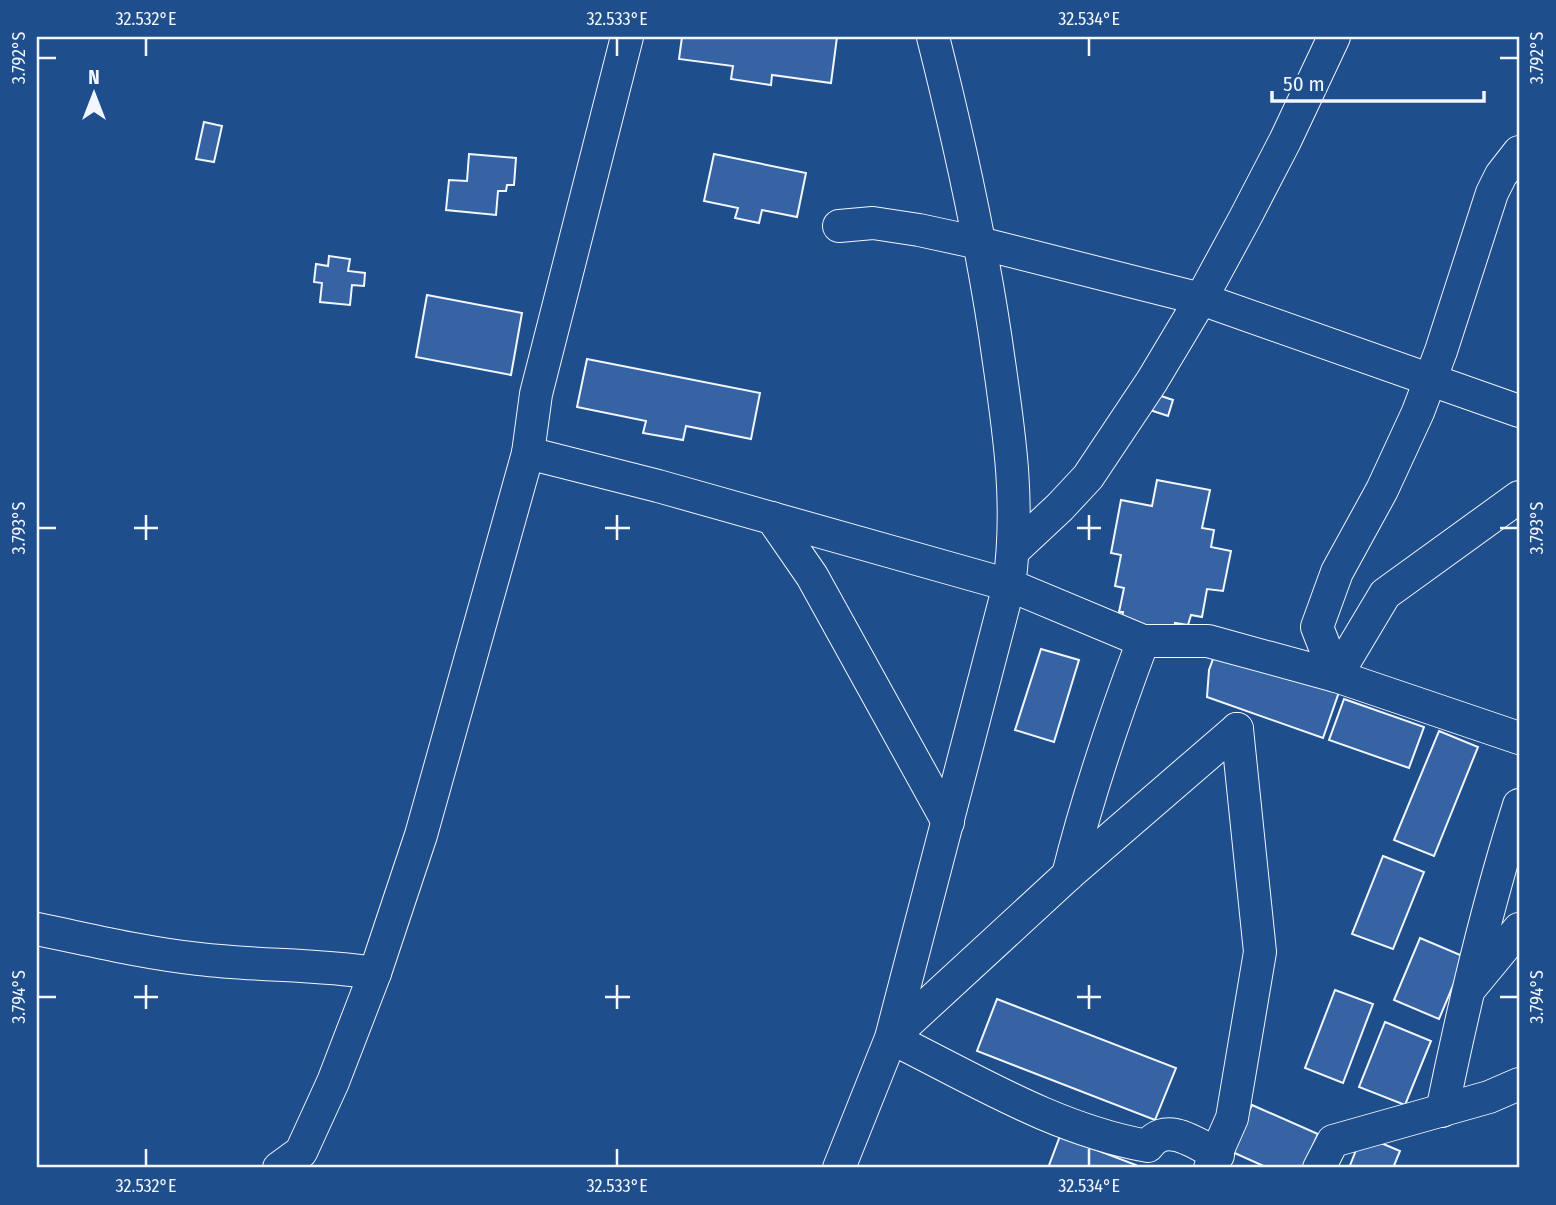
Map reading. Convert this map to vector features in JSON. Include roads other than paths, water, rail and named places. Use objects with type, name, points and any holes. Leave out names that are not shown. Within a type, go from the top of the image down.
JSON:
[{"type":"street","points":[[279,1168],[301,1152],[333,1082],[375,973],[421,835],[528,453],[536,394],[626,37]]},
{"type":"street","points":[[839,1168],[891,1038],[1009,585],[1014,550],[1012,450],[992,312],[956,128],[933,37]]},
{"type":"street","points":[[1014,550],[1088,477],[1152,381],[1201,299],[1285,141],[1334,37]]},
{"type":"street","points":[[1336,676],[1318,627],[1337,572],[1404,446],[1430,380],[1492,193],[1501,175],[1519,152]]},
{"type":"street","points":[[839,226],[873,223],[979,243],[1201,299],[1519,411]]},
{"type":"street","points":[[528,453],[1009,585],[1143,641],[1208,641],[1336,676],[1519,738]]},
{"type":"street","points":[[1336,676],[1385,594],[1519,497]]},
{"type":"street","points":[[772,518],[812,576],[948,822]]},
{"type":"street","points":[[1068,875],[1108,734],[1143,641]]},
{"type":"street","points":[[1237,729],[1261,952],[1232,1118],[1214,1161],[1192,1140],[1171,1134],[1154,1137],[1148,1146],[1125,1142],[1063,1123],[891,1038],[1068,875],[1237,729]]},
{"type":"street","points":[[1442,1111],[1466,992],[1519,805]]},
{"type":"street","points":[[37,929],[140,951],[199,959],[375,973]]},
{"type":"street","points":[[1466,992],[1519,929]]},
{"type":"street","points":[[1319,1168],[1333,1142],[1489,1097],[1519,1084]]}]
